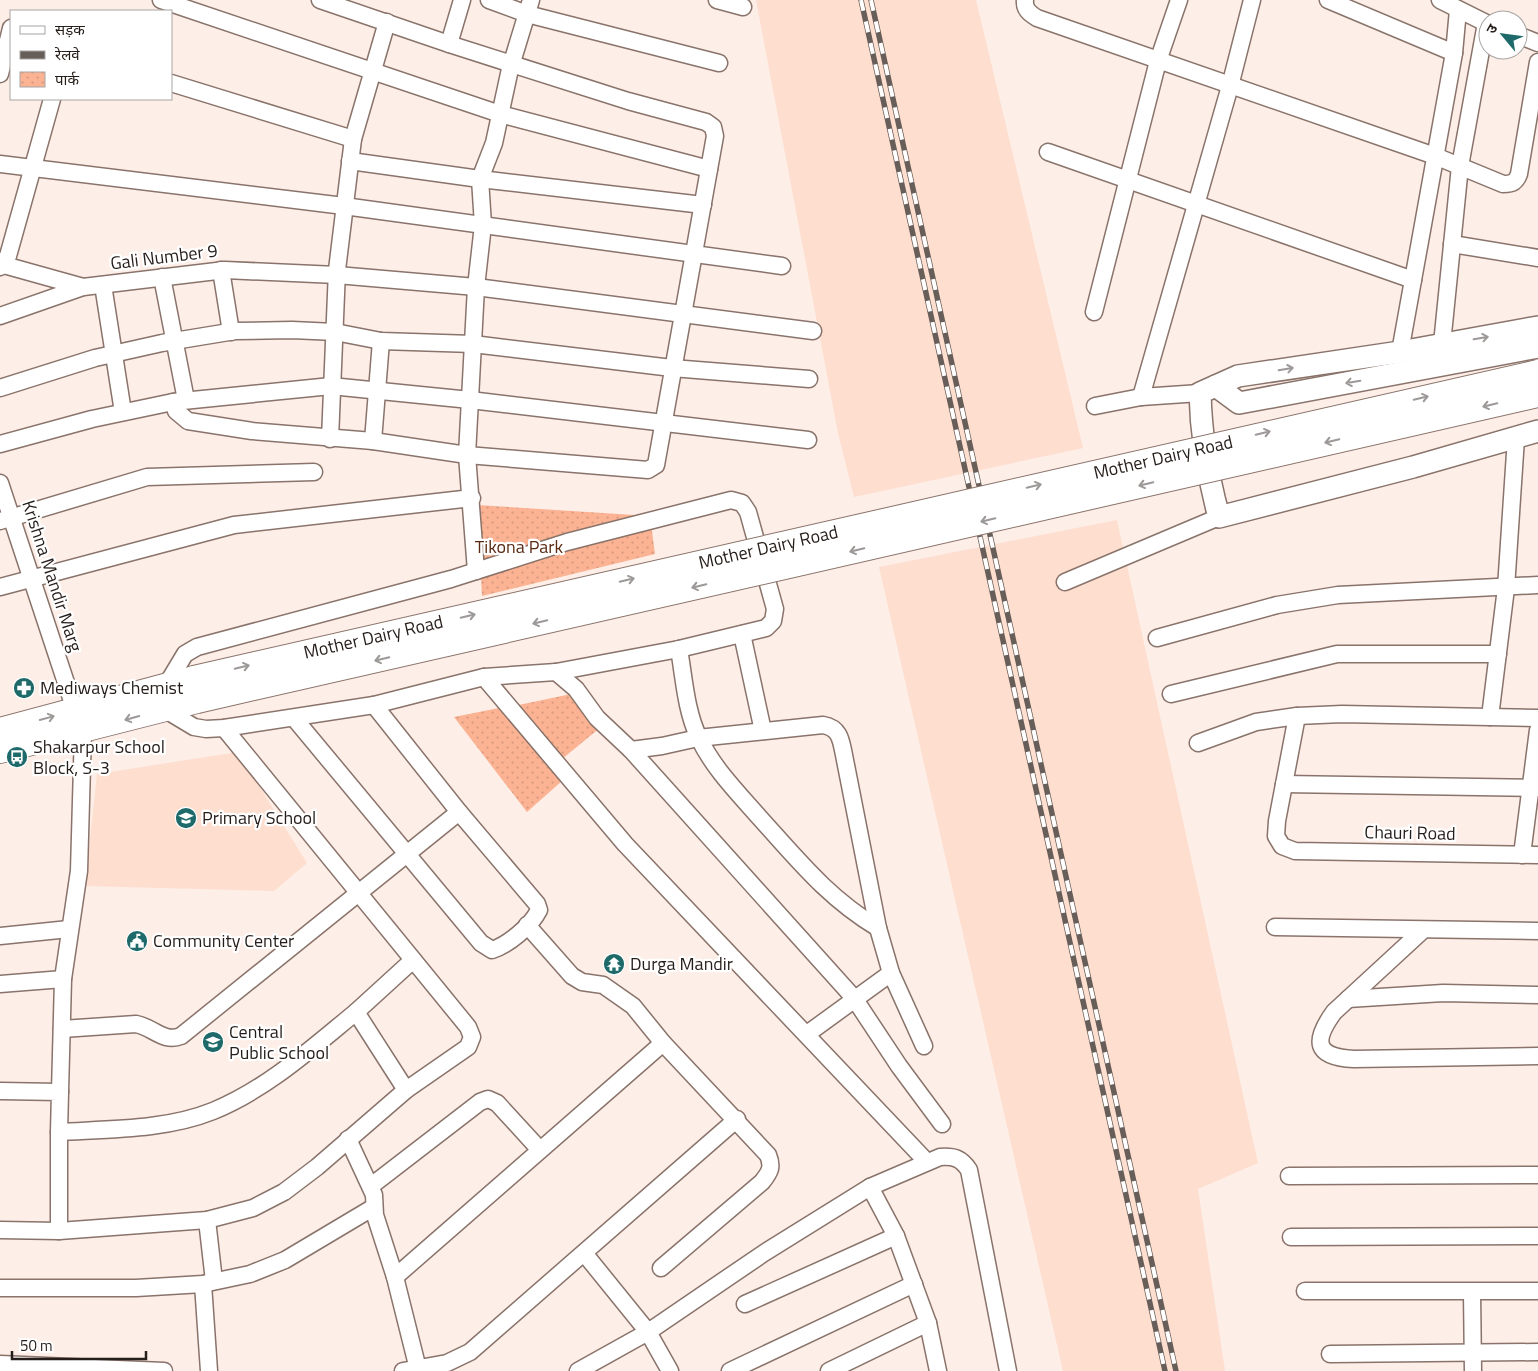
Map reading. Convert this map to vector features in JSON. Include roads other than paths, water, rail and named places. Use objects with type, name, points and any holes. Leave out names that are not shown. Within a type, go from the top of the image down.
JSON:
[{"type":"main road","name":"Mother Dairy Road","points":[[0,751],[83,732],[164,709],[195,689],[1538,372]]},
{"type":"main road","name":"Mother Dairy Road","points":[[0,730],[168,684],[195,689],[1538,394]]},
{"type":"street","points":[[162,0],[373,73],[500,114],[709,170]]},
{"type":"street","points":[[162,278],[173,341],[180,401],[176,412],[188,421],[252,431],[330,439],[373,441],[467,454],[648,470],[656,465],[715,136],[713,126],[706,122],[628,101],[511,64],[320,0]]},
{"type":"street","points":[[449,44],[462,0]]},
{"type":"street","points":[[489,0],[529,7],[720,63]]},
{"type":"street","points":[[717,0],[743,7]]},
{"type":"street","points":[[1025,0],[1024,6],[1029,14],[1036,18],[1435,156],[1503,184],[1511,184],[1516,181],[1520,174],[1538,62]]},
{"type":"street","points":[[1094,312],[1158,61],[1179,0]]},
{"type":"street","points":[[1141,397],[1230,86],[1252,0]]},
{"type":"street","points":[[1328,0],[1454,54]]},
{"type":"street","points":[[1440,0],[1478,20]]},
{"type":"street","points":[[476,571],[472,498],[467,454],[476,287],[483,225],[480,179],[494,143],[511,64],[529,7]]},
{"type":"street","points":[[1400,352],[1454,54],[1458,10]]},
{"type":"street","points":[[330,439],[337,275],[353,139],[388,22]]},
{"type":"street","points":[[0,74],[10,32]]},
{"type":"street","points":[[1442,344],[1460,166],[1480,60]]},
{"type":"street","points":[[172,84],[353,139]]},
{"type":"street","points":[[52,100],[8,256],[2,266],[83,287]]},
{"type":"street","points":[[1048,152],[1413,280]]},
{"type":"street","points":[[350,161],[480,179],[703,205]]},
{"type":"street","points":[[0,164],[344,206],[782,266]]},
{"type":"street","points":[[1452,244],[1538,258]]},
{"type":"street","points":[[221,270],[231,332]]},
{"type":"street","name":"Gali Number 9","points":[[0,316],[83,287],[221,270],[337,275],[476,287],[813,331]]},
{"type":"street","points":[[104,284],[123,412]]},
{"type":"street","points":[[1095,406],[1141,397],[1208,390],[1238,376],[1400,352],[1538,328]]},
{"type":"street","points":[[0,388],[114,353],[173,341],[231,332],[292,330],[334,332],[381,341],[473,344],[672,368],[809,379]]},
{"type":"street","points":[[373,441],[381,341]]},
{"type":"street","points":[[1208,390],[1239,403],[1538,347]]},
{"type":"street","points":[[0,444],[123,412],[180,401],[331,386],[470,400],[808,440]]},
{"type":"street","points":[[1208,390],[1201,422],[1212,491],[1219,517]]},
{"type":"street","points":[[1065,582],[1219,517],[1413,467],[1538,432]]},
{"type":"street","points":[[1490,717],[1506,588],[1516,438]]},
{"type":"street","points":[[6,519],[147,476],[314,472]]},
{"type":"street","name":"Krishna Mandir Marg","points":[[0,483],[6,519],[33,578],[75,710]]},
{"type":"street","points":[[0,587],[234,525],[472,498]]},
{"type":"street","points":[[164,709],[194,727],[206,730],[374,705],[484,677],[556,672],[679,649],[742,634],[766,628],[773,621],[775,609],[748,512],[742,503],[731,500],[605,532],[476,571],[197,647],[185,654],[168,684]]},
{"type":"street","points":[[1157,638],[1277,605],[1338,595],[1538,585]]},
{"type":"street","points":[[742,634],[763,731]]},
{"type":"street","points":[[679,649],[691,713],[698,738],[711,759],[834,899],[878,928]]},
{"type":"street","points":[[1171,694],[1337,654],[1498,654]]},
{"type":"street","points":[[556,672],[576,689],[597,718],[631,750],[854,998],[899,1066],[942,1124]]},
{"type":"street","points":[[484,677],[624,844],[927,1162]]},
{"type":"street","points":[[294,718],[480,943],[492,950],[502,947],[527,925],[539,910],[537,904],[459,812],[374,705]]},
{"type":"street","points":[[1198,743],[1256,722],[1297,716],[1342,714],[1538,718]]},
{"type":"street","points":[[1297,716],[1284,784],[1534,788]]},
{"type":"street","points":[[631,750],[662,746],[698,738],[822,725],[835,728],[839,734],[878,928],[891,973],[924,1046]]},
{"type":"street","points":[[0,1230],[59,1231],[207,1220],[253,1208],[284,1192],[318,1168],[348,1139],[406,1090],[468,1047],[472,1036],[468,1027],[224,728]]},
{"type":"street","points":[[1530,855],[1538,730]]},
{"type":"street","points":[[59,1231],[63,980],[79,871],[83,732]]},
{"type":"street","name":"Chauri Road","points":[[1284,784],[1276,836],[1282,846],[1295,851],[1530,855]]},
{"type":"street","points":[[62,1029],[136,1024],[146,1026],[165,1038],[172,1040],[181,1036],[459,812]]},
{"type":"street","points":[[527,925],[572,976],[582,982],[603,985],[613,990],[633,1006],[663,1043],[737,1119],[768,1155],[772,1164],[769,1173],[762,1182],[661,1268]]},
{"type":"street","points":[[1274,927],[1538,931]]},
{"type":"street","points":[[0,936],[69,929]]},
{"type":"street","points":[[1423,930],[1334,1012],[1323,1028],[1320,1041],[1324,1051],[1335,1058],[1538,1056]]},
{"type":"street","points":[[60,1132],[171,1123],[213,1111],[257,1087],[305,1054],[356,1012],[413,960]]},
{"type":"street","points":[[807,1034],[854,998],[891,973]]},
{"type":"street","points":[[0,984],[63,980]]},
{"type":"street","points":[[1348,999],[1443,994],[1538,994]]},
{"type":"street","points":[[356,1012],[406,1090]]},
{"type":"street","points":[[395,1277],[663,1043]]},
{"type":"street","points":[[0,1091],[60,1092]]},
{"type":"street","points":[[371,1186],[480,1102],[488,1099],[497,1103],[540,1150]]},
{"type":"street","points":[[348,1139],[374,1195],[374,1208],[395,1277],[411,1370],[448,1363],[470,1352],[737,1119]]},
{"type":"street","points":[[578,1371],[648,1332],[764,1253],[870,1187],[940,1157],[951,1156],[962,1160],[969,1170],[1008,1371]]},
{"type":"street","points":[[1289,1176],[1538,1175]]},
{"type":"street","points":[[870,1187],[896,1236],[914,1284],[928,1323],[938,1371]]},
{"type":"street","points":[[0,1288],[136,1288],[208,1283],[250,1274],[285,1260],[374,1208]]},
{"type":"street","points":[[207,1220],[209,1371]]},
{"type":"street","points":[[745,1304],[896,1236]]},
{"type":"street","points":[[1291,1237],[1538,1236]]},
{"type":"street","points":[[584,1253],[648,1332],[670,1371]]},
{"type":"street","points":[[730,1371],[914,1284]]},
{"type":"street","points":[[1305,1291],[1538,1291]]},
{"type":"street","points":[[1472,1292],[1473,1371]]},
{"type":"street","points":[[829,1371],[928,1323]]},
{"type":"street","points":[[1330,1354],[1538,1352]]},
{"type":"street","points":[[0,1364],[164,1371]]},
{"type":"railway","points":[[861,0],[1165,1371]]},
{"type":"railway","points":[[871,0],[1176,1371]]},
{"type":"place","name":"Mediways Chemist","points":[[24,688]]},
{"type":"place","name":"Shakarpur School Block, S-3","points":[[17,757]]},
{"type":"place","name":"Primary School","points":[[186,818]]},
{"type":"place","name":"Community Center","points":[[137,941]]},
{"type":"place","name":"Durga Mandir","points":[[614,964]]},
{"type":"place","name":"Central Public School","points":[[213,1042]]},
{"type":"park label","name":"Tikona Park","points":[[519,547]]}]
